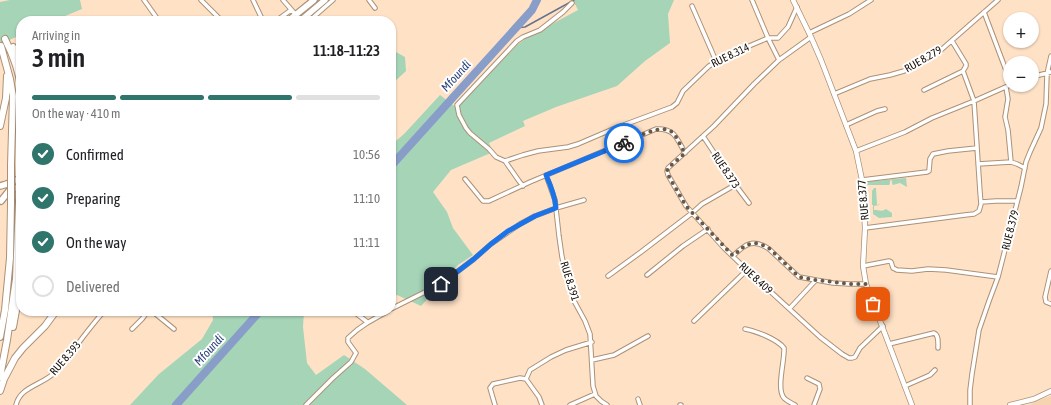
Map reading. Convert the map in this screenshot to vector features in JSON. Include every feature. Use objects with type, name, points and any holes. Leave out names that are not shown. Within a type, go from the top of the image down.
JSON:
[{"type":"highway","points":[[296,15],[314,0]]},
{"type":"highway","points":[[306,16],[325,0]]},
{"type":"highway","points":[[16,52],[5,39],[16,62]]},
{"type":"highway","points":[[0,337],[5,310],[10,258],[13,96],[7,65],[1,46]]},
{"type":"highway","points":[[0,126],[6,98],[7,65]]},
{"type":"highway","points":[[0,186],[16,180]]},
{"type":"highway","points":[[0,202],[9,192],[16,188]]},
{"type":"highway","points":[[0,193],[0,202]]},
{"type":"highway","points":[[0,377],[8,340],[16,279]]},
{"type":"highway","points":[[8,340],[16,309]]},
{"type":"highway","points":[[0,391],[4,379],[15,358],[52,316]]},
{"type":"street","points":[[144,0],[155,16]]},
{"type":"street","points":[[201,0],[217,16]]},
{"type":"street","points":[[253,0],[261,16]]},
{"type":"street","points":[[283,0],[296,15]]},
{"type":"street","points":[[315,16],[333,0]]},
{"type":"street","points":[[369,0],[375,8]]},
{"type":"street","points":[[752,0],[779,60]]},
{"type":"street","name":"RUE 8.377","points":[[793,0],[810,35],[856,151],[862,180],[864,205],[865,228],[863,266],[866,284],[912,405]]},
{"type":"street","name":"RUE 8.409","points":[[871,0],[810,35],[779,60],[725,115],[668,168],[667,171],[683,202],[733,256],[842,354],[849,358],[855,357],[860,348],[882,326]]},
{"type":"street","name":"RUE 8.279","points":[[834,94],[870,79],[904,71],[921,62],[941,50],[998,0]]},
{"type":"street","points":[[523,186],[505,161],[496,157],[470,133],[459,115],[457,105],[517,41],[540,30],[572,4]]},
{"type":"street","points":[[692,6],[716,61]]},
{"type":"street","name":"RUE 8.314","points":[[505,161],[538,151],[568,147],[578,144],[672,107],[677,103],[683,91],[716,61],[768,38],[778,38],[788,27],[797,7]]},
{"type":"street","points":[[283,16],[292,10]]},
{"type":"street","points":[[984,12],[1003,62]]},
{"type":"street","points":[[924,90],[962,71],[966,66],[952,41]]},
{"type":"street","name":"RUE 8.379","points":[[970,405],[970,390],[979,330],[988,301],[998,277],[1025,168],[1030,152],[1041,128],[1046,104],[1051,56]]},
{"type":"street","points":[[865,228],[974,214],[981,208],[974,101],[962,71]]},
{"type":"street","points":[[1039,75],[1049,73]]},
{"type":"street","points":[[856,151],[905,132],[932,118],[1003,88]]},
{"type":"street","points":[[1008,92],[1005,117],[1008,130],[1011,162]]},
{"type":"street","points":[[846,125],[885,109]]},
{"type":"street","points":[[465,179],[483,201],[489,201],[546,175],[656,129],[669,130],[674,134],[685,153]]},
{"type":"street","name":"RUE 8.373","points":[[702,136],[749,203]]},
{"type":"street","points":[[862,180],[927,172],[929,171],[930,158],[932,154],[977,148]]},
{"type":"street","points":[[978,164],[1011,162],[1025,168]]},
{"type":"street","name":"RUE 8.391","points":[[546,175],[555,200],[561,250],[570,289],[588,327],[592,342],[593,386],[595,394]]},
{"type":"street","points":[[608,276],[702,204],[735,185]]},
{"type":"street","points":[[396,306],[441,284],[491,244],[535,216],[584,200]]},
{"type":"street","points":[[981,202],[1017,201]]},
{"type":"street","points":[[647,275],[708,229]]},
{"type":"street","points":[[733,256],[749,243],[756,243],[764,245],[770,249],[796,275],[803,278],[850,284],[866,284]]},
{"type":"street","points":[[863,266],[889,261],[891,262],[893,268],[897,270],[946,270],[998,277]]},
{"type":"street","points":[[694,321],[747,270]]},
{"type":"street","points":[[1051,271],[1045,297],[1046,302],[1051,304]]},
{"type":"street","points":[[790,308],[816,280]]},
{"type":"street","name":"RUE 8.393","points":[[16,405],[19,398],[28,388],[53,374],[66,360],[100,316]]},
{"type":"street","points":[[132,329],[144,316]]},
{"type":"street","points":[[158,316],[174,329]]},
{"type":"street","points":[[360,316],[367,323]]},
{"type":"street","points":[[306,405],[351,362],[356,353],[348,342],[348,338],[357,330],[379,316]]},
{"type":"street","points":[[745,329],[765,336],[782,345],[784,348],[781,379],[782,394],[784,398],[795,405]]},
{"type":"street","points":[[889,344],[934,333],[938,336],[938,348]]},
{"type":"street","points":[[592,360],[614,356],[648,336]]},
{"type":"street","points":[[526,379],[530,370],[551,357],[566,350],[592,342]]},
{"type":"street","points":[[906,386],[930,375],[935,370]]},
{"type":"street","points":[[807,378],[819,384],[820,387],[814,405]]},
{"type":"street","points":[[495,405],[490,388],[493,384],[526,379]]},
{"type":"street","points":[[526,379],[539,397],[542,405]]},
{"type":"street","points":[[1010,405],[1034,399],[1051,392]]},
{"type":"street","points":[[570,405],[595,394],[600,401],[607,405]]},
{"type":"street","points":[[638,400],[640,405]]},
{"type":"shaded area","points":[[1051,396],[1051,405],[1029,405],[1041,399]]},
{"type":"green space","points":[[10,0],[80,0],[82,9],[65,16],[16,16],[16,37],[0,44],[0,2]]},
{"type":"green space","points":[[573,0],[674,0],[668,14],[670,43],[645,61],[617,86],[556,107],[523,121],[525,126],[489,143],[493,152],[451,170],[433,192],[447,212],[453,228],[473,255],[458,265],[421,306],[396,295],[396,141],[440,95],[457,108],[516,46],[526,38],[578,10]]},
{"type":"green space","points":[[396,52],[405,57],[406,71],[396,80]]},
{"type":"green space","points":[[906,178],[907,187],[900,183],[893,185],[891,180],[889,185],[866,185],[865,182]]},
{"type":"green space","points":[[876,188],[877,205],[880,204],[879,205],[874,206],[874,210],[882,211],[886,209],[892,213],[892,217],[879,218],[873,214],[872,191]]},
{"type":"green space","points":[[213,316],[304,316],[303,327],[307,363],[316,375],[344,355],[365,369],[407,405],[130,405],[159,374],[202,339],[213,320]]},
{"type":"waterway","name":"Mfoundi","points":[[396,160],[532,10],[537,0]]},
{"type":"waterway","points":[[515,28],[525,27],[574,0]]},
{"type":"waterway","name":"Mfoundi","points":[[176,405],[256,316]]},
{"type":"way so far","points":[[624,143],[656,129],[669,130],[674,134],[685,153],[668,168],[668,175],[686,206],[733,256],[749,243],[764,245],[799,277],[850,284],[866,284],[873,304]]},
{"type":"route","points":[[441,284],[508,231],[535,216],[556,208],[553,191],[546,175],[624,143]]}]
